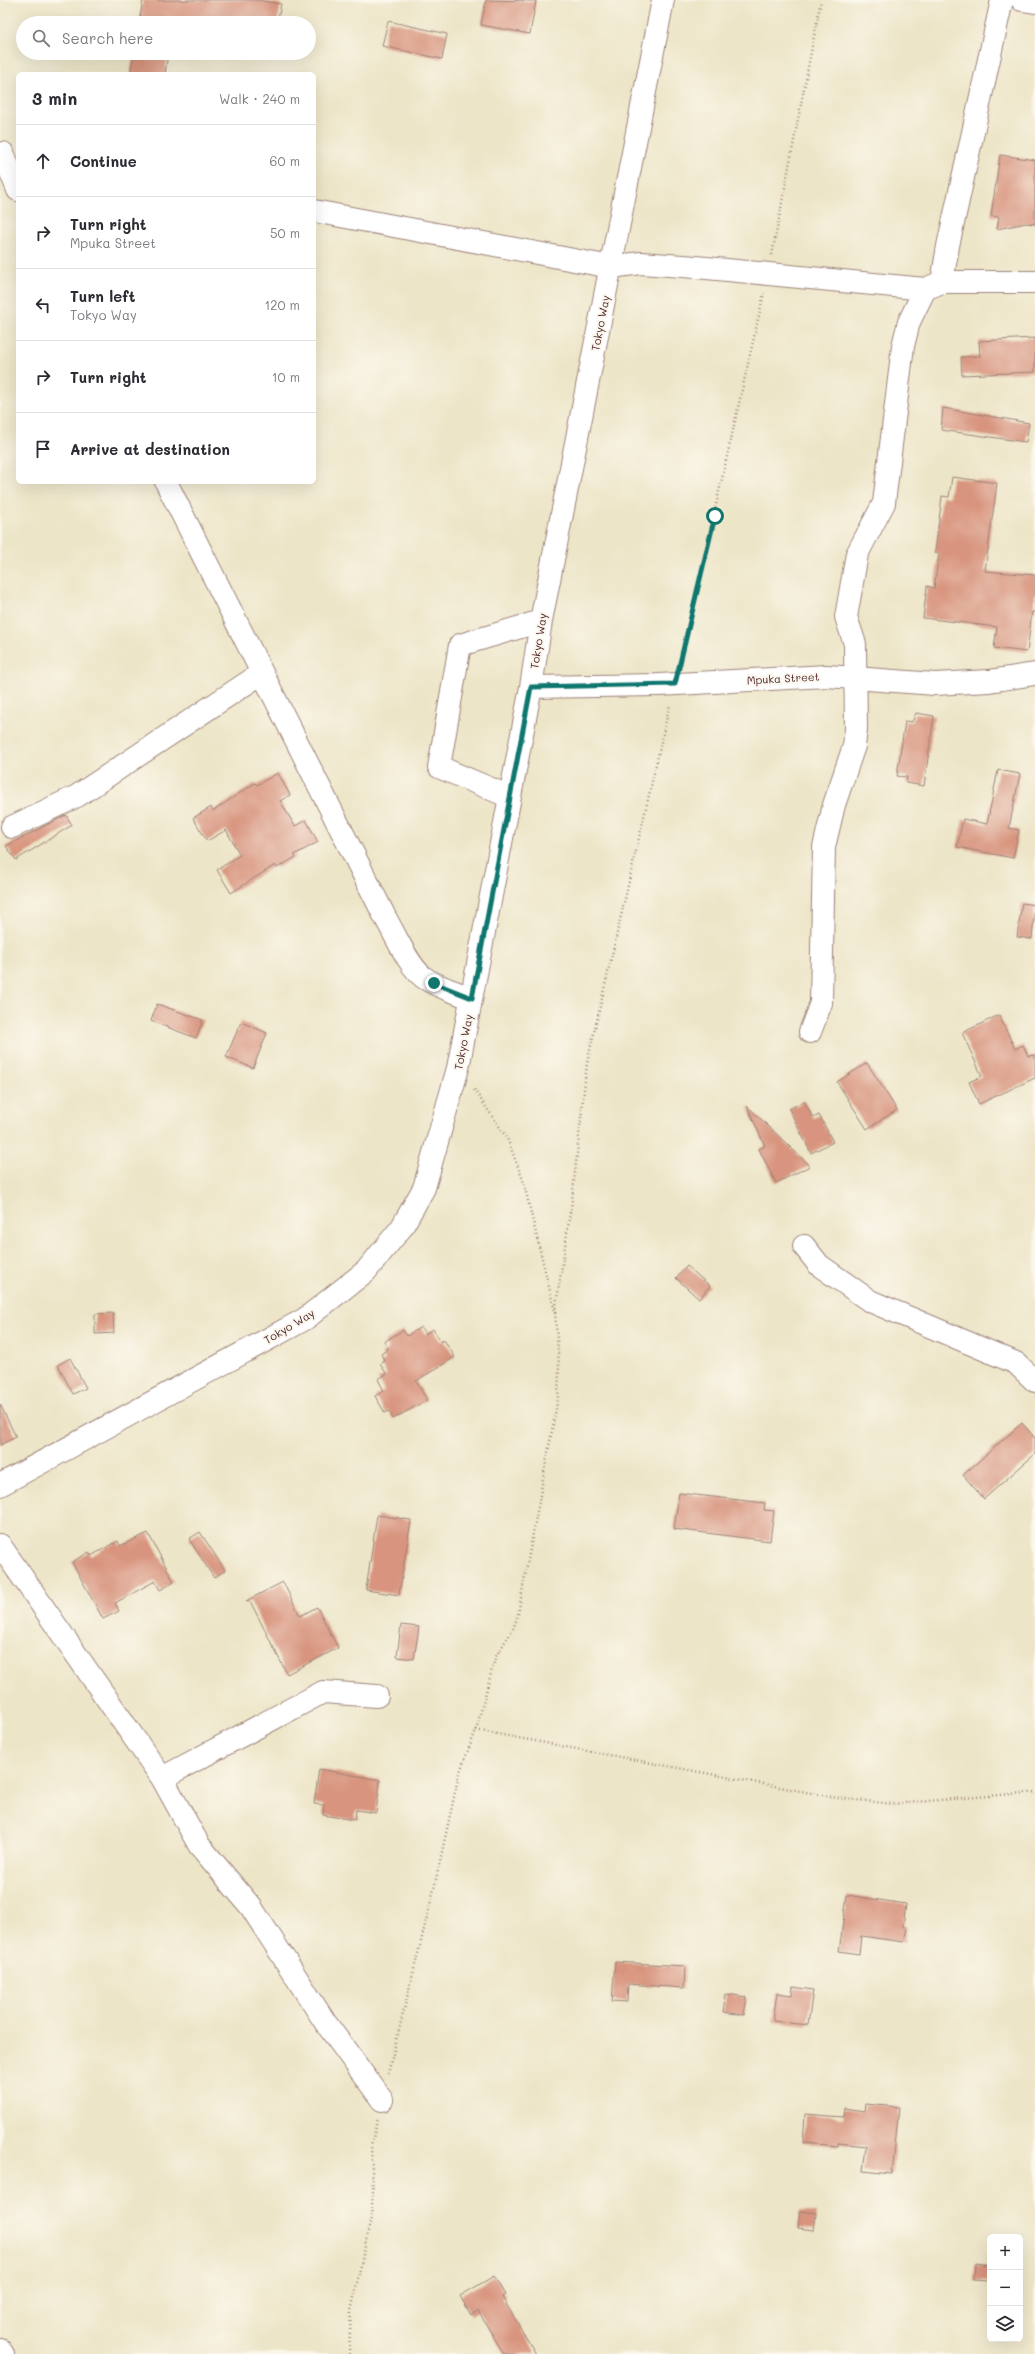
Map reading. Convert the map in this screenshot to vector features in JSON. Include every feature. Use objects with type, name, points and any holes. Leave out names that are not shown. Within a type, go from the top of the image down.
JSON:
[{"type":"street","name":"Tokyo Way","points":[[0,1485],[305,1319],[366,1271],[402,1227],[424,1188],[458,1068],[531,687],[541,621],[663,0]]},
{"type":"street","points":[[810,1032],[821,1003],[824,847],[834,806],[854,746],[857,706],[854,677],[855,644],[846,617],[857,554],[884,503],[903,346],[908,322],[933,286],[948,246],[1002,0]]},
{"type":"street","points":[[1022,0],[1035,2]]},
{"type":"street","points":[[7,153],[16,183]]},
{"type":"street","points":[[316,210],[611,267],[641,263],[933,286],[1035,282]]},
{"type":"street","points":[[167,484],[385,916],[414,966],[423,976],[434,983],[472,998]]},
{"type":"street","points":[[510,797],[439,767],[460,645],[541,621]]},
{"type":"street","points":[[12,827],[77,796],[262,673]]},
{"type":"street","name":"Mpuka Street","points":[[531,687],[675,684],[827,676],[935,684],[989,681],[1035,674]]},
{"type":"street","points":[[804,1246],[819,1265],[870,1301],[1016,1363],[1035,1381]]},
{"type":"street","points":[[0,1545],[162,1778],[199,1845],[251,1907],[325,2022],[382,2100]]},
{"type":"street","points":[[162,1778],[323,1692],[377,1696]]},
{"type":"street","points":[[0,2350],[3,2354]]},
{"type":"path","points":[[555,1312],[572,1200],[587,1063],[768,274],[821,0]]},
{"type":"path","points":[[349,2354],[351,2311],[371,2218],[373,2192],[371,2146],[433,1893],[459,1774],[476,1730],[495,1658],[514,1627],[518,1614],[556,1420],[559,1365],[555,1312],[523,1180],[507,1138],[484,1101],[458,1068]]},
{"type":"path","points":[[476,1730],[838,1798],[893,1804],[1035,1792]]},
{"type":"building","points":[[143,0],[257,0],[281,4],[278,16],[140,16]]},
{"type":"building","points":[[486,0],[536,1],[530,34],[481,25]]},
{"type":"building","points":[[388,21],[447,34],[442,59],[382,46]]},
{"type":"building","points":[[133,60],[167,60],[165,72],[130,72]]},
{"type":"building","points":[[1000,155],[1035,160],[1035,224],[1026,223],[997,229],[999,217],[991,216]]},
{"type":"building","points":[[1035,338],[1035,372],[962,375],[961,357],[980,356],[979,341]]},
{"type":"building","points":[[943,408],[1029,423],[1026,442],[941,430]]},
{"type":"building","points":[[952,477],[997,483],[985,571],[1035,575],[1035,612],[1032,612],[1027,652],[994,648],[997,627],[923,618],[927,586],[934,588],[939,553],[935,553],[942,496],[949,497]]},
{"type":"building","points":[[916,713],[934,716],[924,786],[906,783],[907,777],[897,776],[905,721],[912,722]]},
{"type":"building","points":[[998,770],[1020,774],[1009,828],[1019,830],[1013,858],[957,847],[963,819],[987,824]]},
{"type":"building","points":[[278,773],[290,795],[280,801],[295,826],[306,820],[318,842],[294,855],[296,857],[277,868],[275,865],[231,893],[217,870],[240,855],[226,830],[207,841],[193,818],[211,807],[213,811],[255,783],[257,785]]},
{"type":"building","points":[[66,815],[72,825],[16,860],[6,846]]},
{"type":"building","points":[[1022,903],[1035,905],[1032,939],[1017,937]]},
{"type":"building","points":[[157,1004],[203,1020],[196,1038],[151,1021]]},
{"type":"building","points":[[999,1015],[1015,1049],[1023,1045],[1028,1056],[1035,1055],[1035,1078],[979,1104],[969,1082],[982,1076],[962,1033]]},
{"type":"building","points":[[241,1022],[267,1033],[253,1068],[226,1057]]},
{"type":"building","points":[[867,1063],[897,1110],[867,1129],[837,1082]]},
{"type":"building","points":[[804,1101],[813,1118],[819,1115],[833,1142],[811,1153],[789,1109]]},
{"type":"building","points":[[747,1106],[810,1166],[776,1183],[759,1149],[765,1146]]},
{"type":"building","points":[[687,1266],[710,1286],[699,1299],[676,1278]]},
{"type":"building","points":[[113,1313],[114,1333],[95,1334],[95,1314]]},
{"type":"building","points":[[421,1327],[425,1334],[433,1329],[441,1342],[444,1340],[455,1357],[416,1381],[427,1400],[393,1419],[389,1411],[385,1413],[375,1396],[384,1391],[378,1379],[387,1374],[380,1364],[385,1361],[381,1354],[388,1349],[384,1342],[403,1330],[407,1336]]},
{"type":"building","points":[[70,1358],[86,1388],[73,1394],[58,1365]]},
{"type":"building","points":[[0,1404],[16,1437],[0,1445]]},
{"type":"building","points":[[1022,1423],[1035,1438],[1035,1454],[984,1499],[963,1475]]},
{"type":"building","points":[[679,1493],[765,1503],[764,1510],[774,1511],[770,1541],[674,1529]]},
{"type":"building","points":[[377,1515],[411,1520],[399,1595],[366,1590]]},
{"type":"building","points":[[200,1532],[225,1570],[214,1578],[189,1539]]},
{"type":"building","points":[[148,1533],[174,1582],[160,1590],[155,1581],[115,1603],[119,1611],[103,1619],[72,1562],[89,1552],[91,1556],[118,1541],[120,1546]]},
{"type":"building","points":[[283,1582],[300,1616],[317,1607],[338,1648],[287,1674],[250,1601],[246,1601]]},
{"type":"building","points":[[401,1625],[419,1627],[414,1659],[397,1657]]},
{"type":"building","points":[[319,1769],[380,1780],[376,1813],[356,1810],[355,1820],[323,1815],[324,1805],[314,1804]]},
{"type":"building","points":[[847,1895],[906,1904],[903,1927],[907,1927],[904,1942],[861,1936],[859,1954],[839,1951]]},
{"type":"building","points":[[615,1962],[685,1966],[684,1988],[628,1984],[627,2002],[612,2001]]},
{"type":"building","points":[[793,1987],[813,1990],[808,2025],[773,2021],[777,1993],[792,1995]]},
{"type":"building","points":[[726,1994],[747,1997],[744,2015],[723,2012]]},
{"type":"building","points":[[865,2104],[899,2107],[892,2174],[863,2171],[866,2146],[838,2143],[838,2146],[803,2143],[805,2114],[843,2117],[844,2108],[864,2111]]},
{"type":"building","points":[[800,2211],[816,2213],[814,2230],[798,2228]]},
{"type":"building","points":[[974,2264],[987,2266],[987,2281],[973,2280]]},
{"type":"building","points":[[494,2276],[505,2295],[502,2297],[536,2354],[504,2354],[478,2311],[471,2315],[460,2296]]},
{"type":"route","points":[[434,983],[472,998],[531,687],[568,688],[675,684],[715,516]]}]
